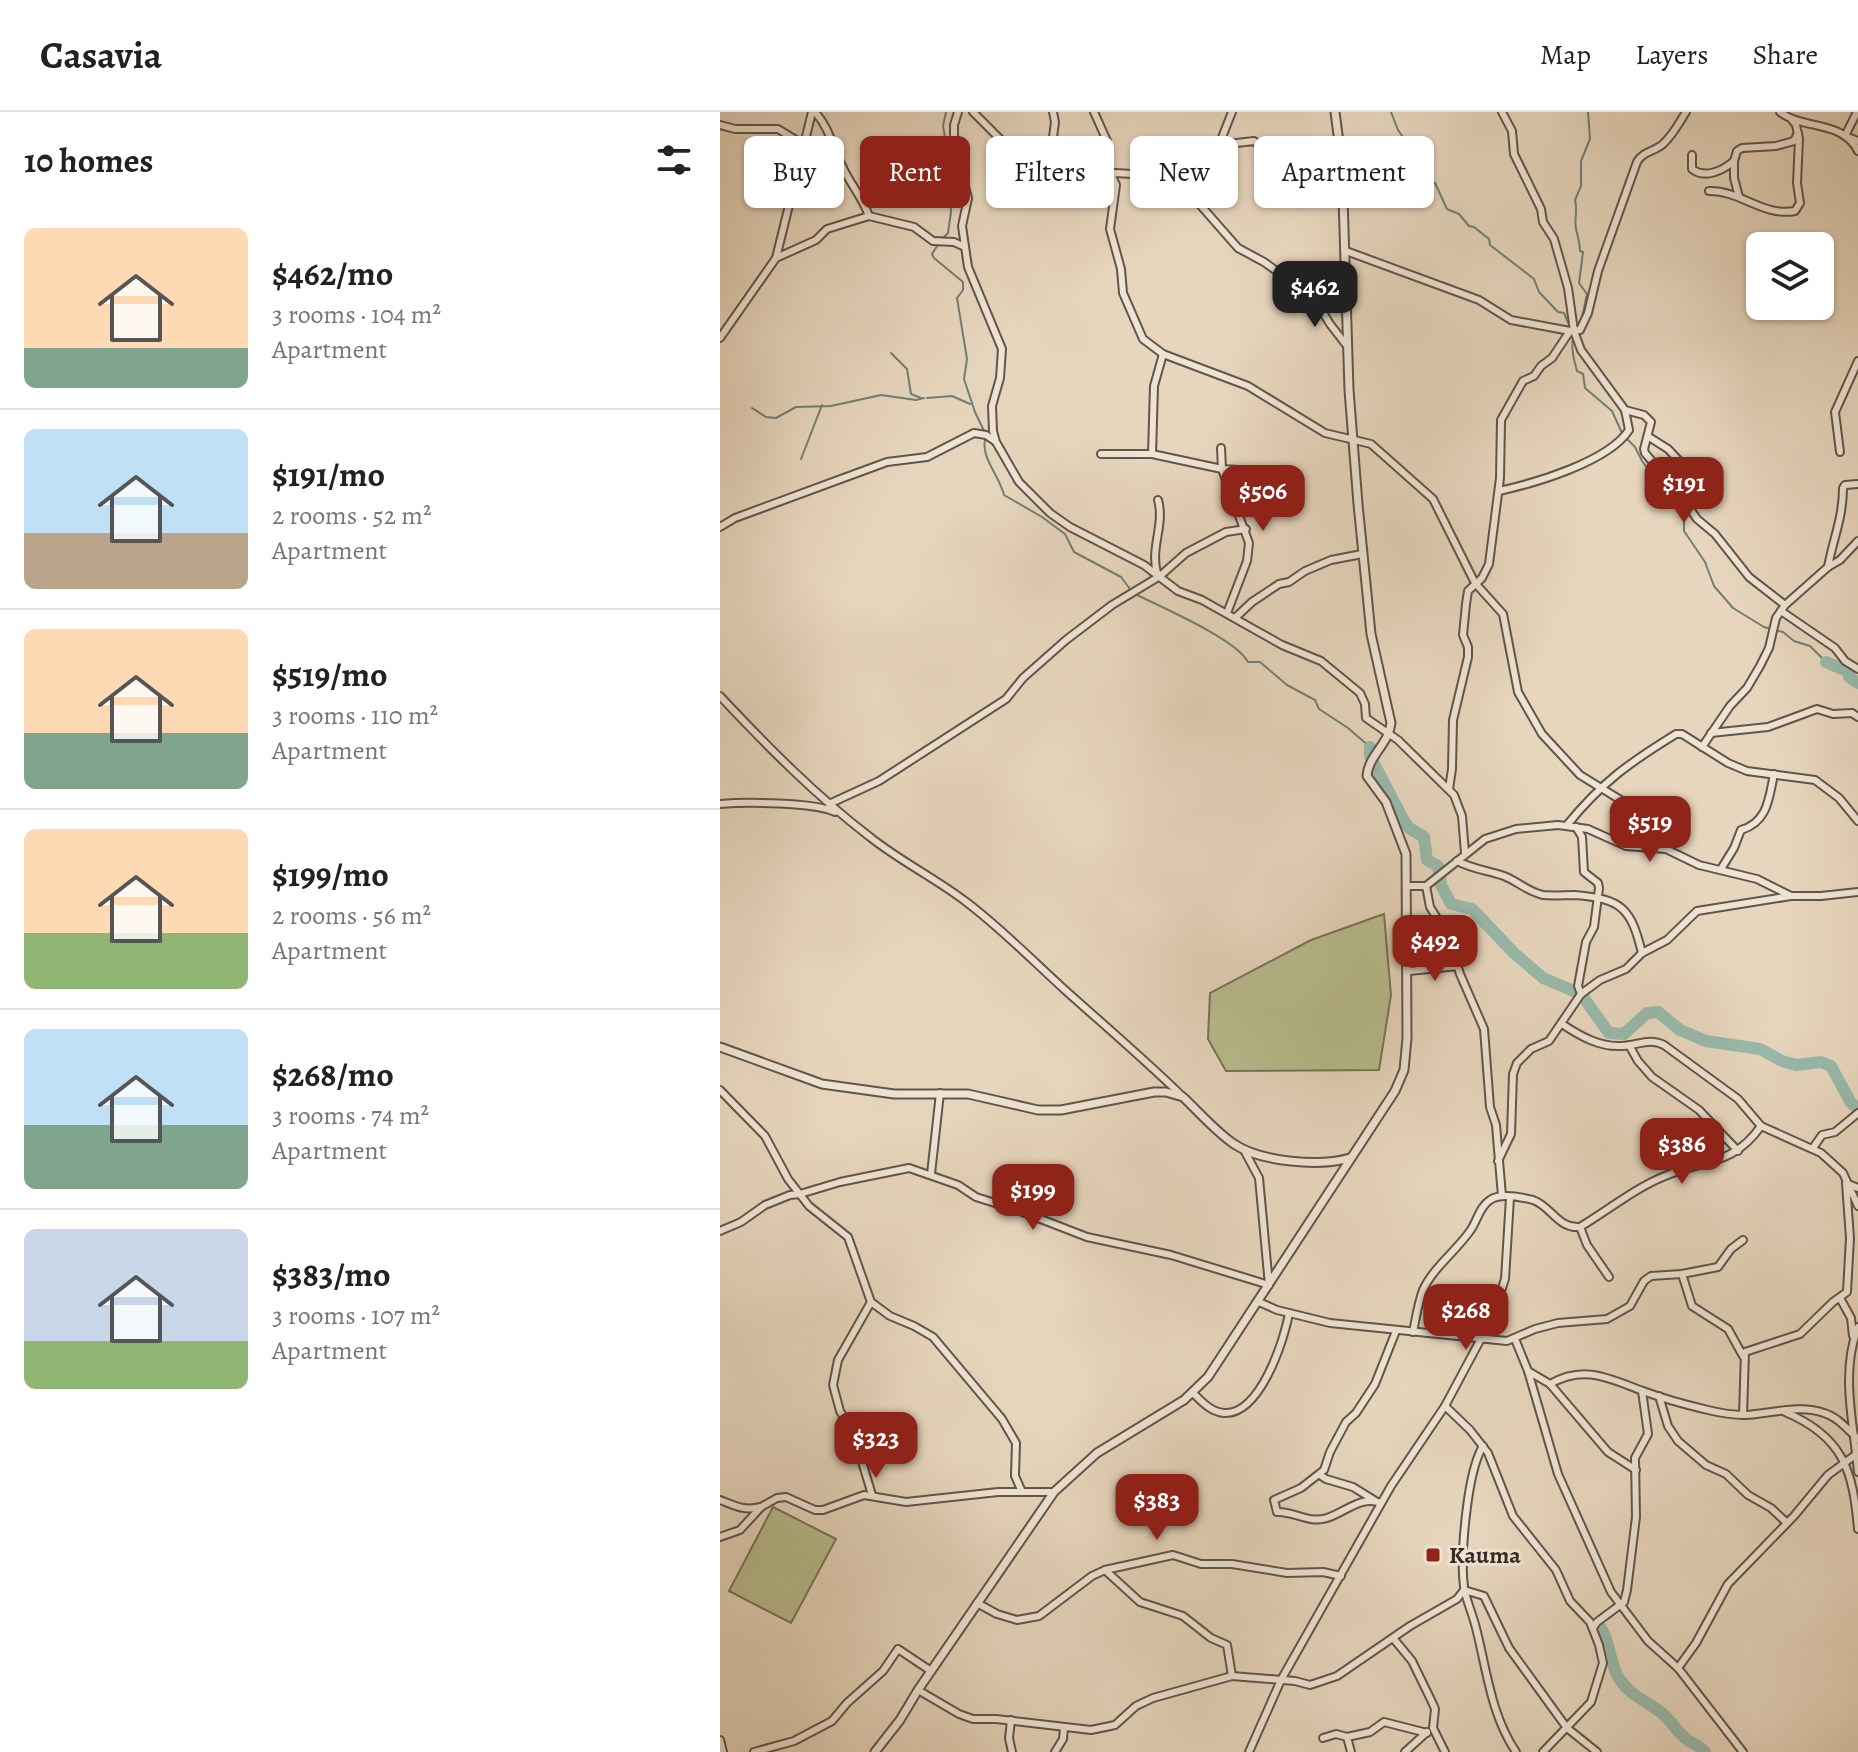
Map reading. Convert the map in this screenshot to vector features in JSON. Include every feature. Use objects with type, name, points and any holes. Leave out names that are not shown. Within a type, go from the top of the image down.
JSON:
[{"type":"street","points":[[806,136],[813,112]]},
{"type":"street","points":[[813,112],[830,134],[843,169],[869,216]]},
{"type":"street","points":[[958,112],[954,144],[968,204],[962,219],[968,267],[1002,349],[1000,378],[992,406],[996,442],[1019,482],[1050,513],[1100,545],[1158,574],[1178,591],[1227,613],[1282,645],[1321,661],[1360,693],[1366,718],[1390,733],[1449,789],[1462,816],[1465,853]]},
{"type":"street","points":[[973,112],[997,136]]},
{"type":"street","points":[[1053,112],[1053,136]]},
{"type":"street","points":[[1094,112],[1105,136]]},
{"type":"street","points":[[1223,136],[1232,112]]},
{"type":"street","points":[[1335,112],[1338,136]]},
{"type":"street","points":[[1499,491],[1591,459],[1629,430],[1625,410],[1594,371],[1572,331],[1568,288],[1554,239],[1543,222],[1541,209],[1514,154],[1512,131],[1502,112]]},
{"type":"street","points":[[1346,251],[1479,300],[1511,320],[1572,331],[1582,328],[1598,271],[1637,162],[1641,155],[1661,146],[1676,130],[1686,112]]},
{"type":"street","points":[[1780,112],[1792,120],[1819,125],[1858,141]]},
{"type":"street","points":[[1845,136],[1857,112]]},
{"type":"street","points":[[1709,191],[1730,193],[1766,210],[1795,211],[1800,203],[1797,183],[1798,132],[1792,120]]},
{"type":"street","points":[[720,125],[735,129],[778,129],[789,136]]},
{"type":"street","points":[[1739,197],[1734,178],[1737,151],[1785,144],[1794,141],[1798,132]]},
{"type":"street","points":[[1845,136],[1858,151]]},
{"type":"street","points":[[1692,155],[1692,169],[1702,175],[1716,172],[1734,161]]},
{"type":"street","points":[[720,338],[723,328],[776,258],[788,208]]},
{"type":"street","points":[[1113,208],[1110,229],[1121,269],[1123,293],[1143,339],[1163,354],[1248,386],[1316,429],[1371,444],[1433,499],[1475,583],[1503,614],[1518,692],[1532,718],[1559,754],[1588,782],[1632,807],[1666,849]]},
{"type":"street","points":[[1203,208],[1238,248],[1264,262],[1314,298],[1347,346]]},
{"type":"street","points":[[875,1752],[900,1720],[1054,1492],[1097,1453],[1193,1393],[1208,1377],[1395,1091],[1403,1074],[1409,971],[1404,843],[1386,802],[1367,776],[1369,764],[1390,733],[1391,713],[1371,634],[1362,554],[1347,346],[1344,208]]},
{"type":"street","points":[[776,258],[816,240],[827,229],[869,216],[914,227],[933,241],[954,242],[965,247]]},
{"type":"street","points":[[1449,789],[1453,720],[1468,657],[1463,635],[1466,604],[1468,591],[1482,578],[1489,564],[1499,491],[1502,416],[1523,381],[1534,376],[1552,358],[1572,331]]},
{"type":"street","points":[[1152,454],[1154,386],[1163,354]]},
{"type":"street","points":[[1840,452],[1835,418],[1858,361]]},
{"type":"street","points":[[1848,383],[1858,388]]},
{"type":"street","points":[[1625,410],[1644,415],[1651,422],[1645,453],[1697,519],[1715,534],[1753,581],[1858,669]]},
{"type":"street","points":[[720,527],[735,518],[887,462],[927,457],[974,433],[986,435],[996,442]]},
{"type":"street","points":[[1649,437],[1668,449],[1686,468]]},
{"type":"street","points":[[1221,448],[1222,469],[1249,543],[1247,561],[1227,613]]},
{"type":"street","points":[[1101,454],[1152,454],[1222,469],[1274,472]]},
{"type":"street","points":[[1828,567],[1832,544],[1842,519],[1843,488],[1858,484]]},
{"type":"street","points":[[1158,500],[1160,521],[1153,553],[1158,574]]},
{"type":"street","points":[[829,804],[879,781],[1006,699],[1023,678],[1066,640],[1173,562],[1226,532],[1246,529]]},
{"type":"street","points":[[1702,747],[1747,688],[1769,648],[1774,625],[1783,608],[1858,541]]},
{"type":"street","points":[[1235,618],[1279,584],[1331,560],[1362,554]]},
{"type":"street","points":[[720,696],[782,761],[829,804],[872,839],[999,928],[1066,991],[1138,1052],[1231,1142],[1244,1150],[1280,1158],[1319,1163],[1350,1158]]},
{"type":"street","points":[[1711,733],[1768,727],[1817,709],[1833,714],[1852,713],[1858,717]]},
{"type":"street","points":[[1567,825],[1619,770],[1676,734],[1687,736],[1728,763],[1747,771],[1815,780],[1839,798],[1858,821]]},
{"type":"street","points":[[1721,869],[1741,830],[1749,828],[1766,813],[1774,774]]},
{"type":"street","points":[[720,804],[815,807],[845,817]]},
{"type":"street","points":[[1406,886],[1426,886],[1485,839],[1535,826],[1567,825],[1626,846],[1666,849],[1699,865],[1757,879],[1791,896]]},
{"type":"street","points":[[1576,827],[1582,837],[1584,872],[1598,883],[1594,927],[1586,942],[1578,986],[1581,994]]},
{"type":"street","points":[[1457,861],[1478,871],[1504,876],[1520,887],[1541,894],[1597,898],[1623,908],[1632,918],[1642,953]]},
{"type":"street","points":[[1249,1752],[1281,1680],[1341,1576],[1378,1502],[1445,1406],[1482,1338],[1505,1279],[1506,1197],[1498,1161],[1496,1125],[1490,1107],[1484,1029],[1448,936],[1430,907],[1426,886]]},
{"type":"street","points":[[1498,1161],[1511,1134],[1513,1074],[1517,1063],[1531,1049],[1549,1041],[1581,994],[1600,980],[1626,969],[1642,953],[1667,940],[1703,908],[1791,896],[1858,892]]},
{"type":"street","points":[[1409,971],[1458,966]]},
{"type":"street","points":[[1562,1024],[1592,1041],[1620,1046],[1648,1041],[1664,1045],[1738,1099],[1761,1126],[1813,1148],[1843,1173],[1858,1206]]},
{"type":"street","points":[[1629,1045],[1652,1077],[1699,1110],[1738,1151]]},
{"type":"street","points":[[720,1047],[822,1084],[894,1094],[968,1094],[1051,1111],[1154,1092],[1183,1097]]},
{"type":"street","points":[[720,1090],[765,1136],[788,1179],[809,1206],[851,1242],[871,1302],[890,1316],[933,1337],[1002,1419],[1016,1443],[1015,1476],[1022,1492]]},
{"type":"street","points":[[931,1174],[940,1093]]},
{"type":"street","points":[[1813,1148],[1822,1135],[1835,1132],[1858,1113]]},
{"type":"street","points":[[1413,1332],[1420,1300],[1430,1278],[1473,1228],[1492,1198],[1535,1201],[1563,1224],[1571,1228],[1580,1227],[1664,1176],[1706,1165],[1738,1151],[1750,1143],[1761,1126]]},
{"type":"street","points":[[1244,1150],[1259,1178],[1269,1285]]},
{"type":"street","points":[[720,1231],[741,1222],[765,1205],[790,1195],[902,1168],[931,1174],[958,1185],[976,1197],[1087,1237],[1171,1255],[1269,1285]]},
{"type":"street","points":[[1846,1183],[1858,1188]]},
{"type":"street","points":[[1743,1356],[1748,1350],[1800,1334],[1847,1292],[1850,1274],[1846,1183]]},
{"type":"street","points":[[1580,1227],[1587,1245],[1609,1277]]},
{"type":"street","points":[[1259,1302],[1330,1323],[1498,1341],[1515,1339],[1546,1326],[1607,1319],[1630,1306],[1640,1286],[1651,1276],[1718,1267],[1731,1249],[1743,1240]]},
{"type":"street","points":[[1682,1274],[1689,1303],[1701,1314],[1728,1329],[1743,1356],[1743,1415]]},
{"type":"street","points":[[1840,1298],[1851,1318],[1853,1340]]},
{"type":"street","points":[[871,1302],[838,1360],[833,1385],[840,1411],[854,1435],[872,1495]]},
{"type":"street","points":[[1193,1393],[1208,1408],[1225,1413],[1240,1410],[1268,1377],[1282,1347],[1289,1313]]},
{"type":"street","points":[[1858,1327],[1849,1362],[1849,1401],[1857,1438],[1858,1472]]},
{"type":"street","points":[[1378,1502],[1362,1502],[1326,1519],[1309,1519],[1275,1510],[1274,1500],[1320,1475],[1346,1422],[1367,1399],[1375,1384],[1396,1331]]},
{"type":"street","points":[[1515,1339],[1528,1371],[1558,1474],[1603,1576],[1620,1606],[1648,1641],[1678,1668],[1743,1752]]},
{"type":"street","points":[[1528,1371],[1550,1384],[1608,1452],[1636,1470]]},
{"type":"street","points":[[1550,1384],[1573,1375],[1596,1375],[1723,1413],[1824,1412],[1857,1438]]},
{"type":"street","points":[[1593,1628],[1624,1602],[1627,1590],[1637,1499],[1635,1458],[1648,1434],[1642,1391]]},
{"type":"street","points":[[1659,1396],[1668,1426],[1678,1441],[1706,1465],[1726,1474],[1748,1495],[1771,1508],[1787,1523]]},
{"type":"street","points":[[1445,1406],[1483,1446],[1513,1516],[1549,1560],[1570,1601],[1590,1622],[1602,1653],[1602,1671],[1591,1702],[1543,1752]]},
{"type":"street","points":[[1782,1411],[1813,1429],[1845,1461],[1857,1499],[1858,1529]]},
{"type":"street","points":[[1483,1446],[1475,1462],[1470,1487],[1464,1590],[1496,1711],[1506,1737],[1516,1752]]},
{"type":"street","points":[[1678,1668],[1696,1643],[1728,1584],[1815,1489],[1857,1454]]},
{"type":"street","points":[[1320,1475],[1353,1487],[1378,1502]]},
{"type":"street","points":[[720,1500],[749,1510],[786,1497],[815,1510],[823,1510],[872,1495],[906,1502],[998,1492],[1054,1492]]},
{"type":"street","points":[[720,1537],[740,1530],[761,1507]]},
{"type":"street","points":[[977,1603],[1017,1620],[1039,1616],[1092,1576],[1105,1570],[1173,1555],[1201,1564],[1232,1564],[1287,1573],[1323,1572],[1341,1576]]},
{"type":"street","points":[[1105,1570],[1140,1602],[1183,1616],[1211,1638],[1227,1645],[1232,1676]]},
{"type":"street","points":[[918,1690],[973,1719],[1105,1729],[1115,1725],[1144,1702],[1232,1676],[1310,1685],[1337,1676],[1457,1599],[1464,1590]]},
{"type":"street","points":[[1464,1590],[1484,1596],[1509,1648],[1567,1728],[1597,1752]]},
{"type":"street","points":[[1393,1638],[1412,1661],[1432,1702],[1435,1709],[1433,1728],[1445,1752]]},
{"type":"street","points":[[754,1752],[794,1741],[832,1721],[883,1671],[898,1649],[931,1671]]},
{"type":"street","points":[[1011,1720],[1009,1738],[1012,1752]]},
{"type":"street","points":[[1323,1738],[1370,1732],[1384,1722],[1427,1733]]},
{"type":"street","points":[[1055,1752],[1063,1739],[1064,1727]]},
{"type":"street","points":[[1405,1752],[1433,1728]]},
{"type":"street","points":[[1347,1737],[1351,1752]]},
{"type":"street","points":[[720,1740],[723,1752]]},
{"type":"green space","points":[[1384,914],[1391,995],[1379,1070],[1226,1071],[1208,1039],[1210,993],[1311,940]]},
{"type":"green space","points":[[773,1507],[836,1539],[791,1623],[729,1591]]},
{"type":"waterway","points":[[943,238],[948,233],[951,212],[950,193],[944,175],[947,149],[943,126],[946,112]]},
{"type":"waterway","points":[[1391,112],[1398,130],[1425,162],[1431,181],[1435,183],[1447,209],[1459,214],[1469,226],[1489,239],[1490,245],[1534,279],[1539,292],[1558,312],[1564,313],[1570,327]]},
{"type":"waterway","points":[[1575,329],[1581,322],[1587,294],[1579,283],[1583,252],[1580,251],[1576,229],[1575,200],[1581,186],[1581,161],[1590,139],[1588,112]]},
{"type":"waterway","points":[[939,243],[932,254],[934,258],[963,282],[963,290],[957,298],[967,359],[964,379],[985,433]]},
{"type":"waterway","points":[[1574,336],[1574,358],[1577,371],[1583,374],[1585,388],[1612,411],[1622,433]]},
{"type":"waterway","points":[[891,353],[907,369],[911,394],[921,398]]},
{"type":"waterway","points":[[752,408],[766,417],[776,418],[796,407],[831,406],[881,395],[916,400],[924,398]]},
{"type":"waterway","points":[[927,398],[952,396],[970,404]]},
{"type":"waterway","points":[[801,459],[822,405]]},
{"type":"waterway","points":[[1626,438],[1684,516],[1684,531],[1705,562],[1714,586],[1733,608],[1764,627],[1783,632],[1794,641],[1810,646],[1826,662]]},
{"type":"waterway","points":[[985,440],[988,461],[1004,495],[1065,534],[1074,552],[1121,577],[1130,589]]},
{"type":"waterway","points":[[1135,594],[1214,634],[1241,653],[1248,662],[1260,662],[1287,685],[1315,700],[1319,709],[1370,747]]},
{"type":"waterway","points":[[1826,662],[1849,672],[1849,677],[1858,683]]},
{"type":"waterway","points":[[1370,747],[1370,756],[1403,819],[1409,828],[1424,837],[1427,860],[1438,866],[1441,885],[1451,904],[1472,909],[1543,978],[1581,994],[1609,1033],[1624,1034],[1647,1013],[1658,1012],[1680,1030],[1706,1041],[1760,1049],[1796,1065],[1821,1062],[1831,1066],[1851,1103],[1858,1108]]},
{"type":"waterway","points":[[1601,1628],[1614,1667],[1624,1685],[1663,1714],[1681,1735],[1705,1752]]},
{"type":"place","name":"Kauma","points":[[1433,1555]]}]
